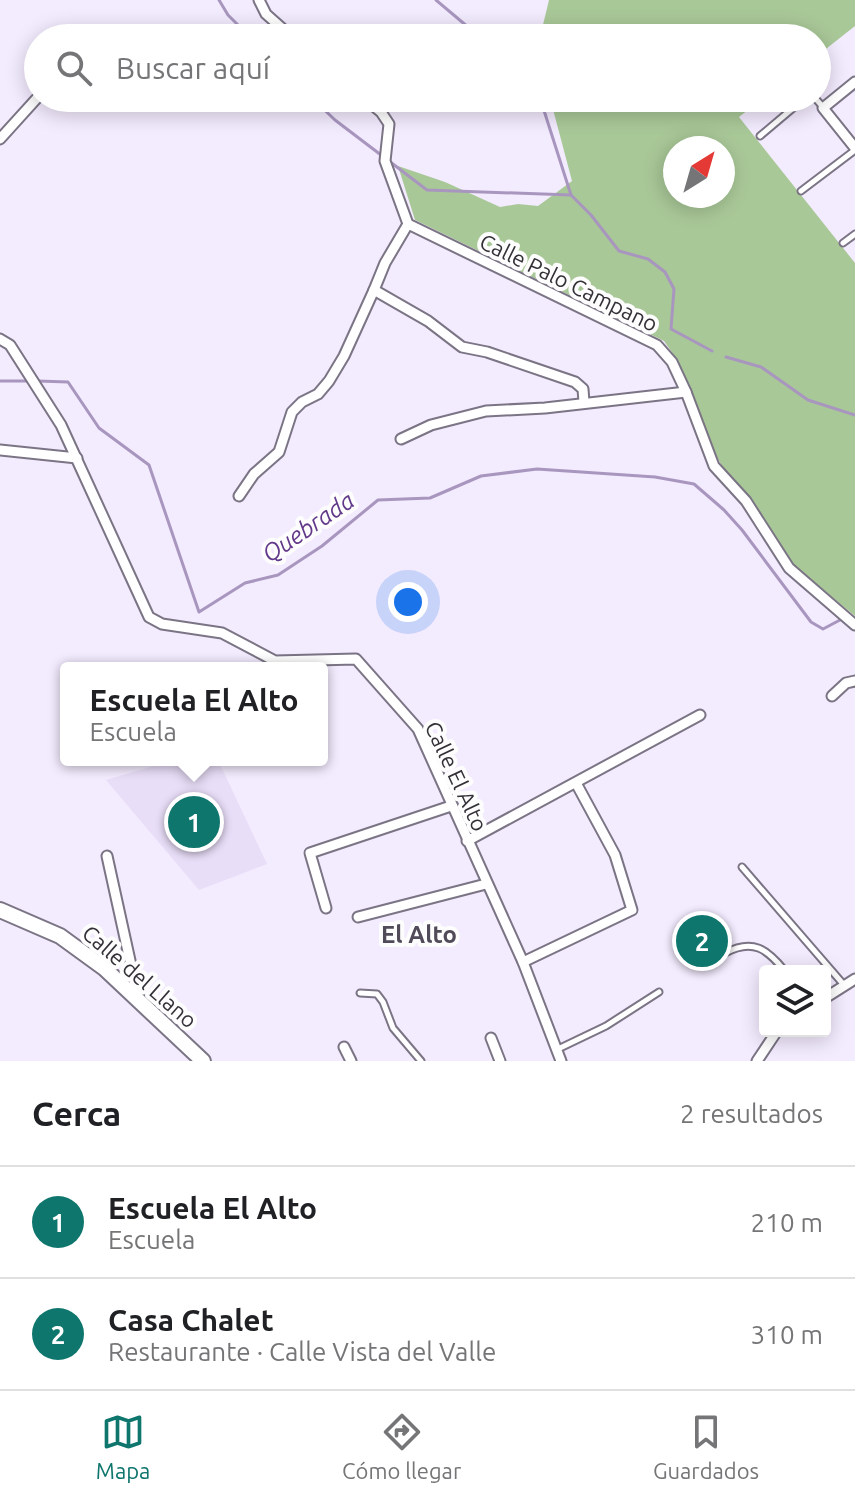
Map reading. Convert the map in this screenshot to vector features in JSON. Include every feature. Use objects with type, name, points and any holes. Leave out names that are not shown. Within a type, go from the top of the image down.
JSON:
[{"type":"main road","name":"Calle del Llano","points":[[0,910],[60,936],[104,968],[203,1061]]},
{"type":"street","points":[[259,0],[266,14],[277,24]]},
{"type":"street","points":[[831,102],[855,82]]},
{"type":"street","points":[[0,139],[24,112]]},
{"type":"street","points":[[239,496],[254,474],[279,452],[292,412],[302,402],[318,394],[329,381],[344,356],[385,263],[408,224],[385,161],[389,124],[381,112]]},
{"type":"street","points":[[826,112],[855,149]]},
{"type":"street","name":"Calle Palo Campano","points":[[408,224],[651,341],[672,362],[714,466],[746,501],[789,568],[855,625]]},
{"type":"street","points":[[374,290],[428,321],[462,347],[509,358],[575,382],[583,389],[584,402]]},
{"type":"street","name":"Calle El Alto","points":[[0,339],[10,345],[61,425],[149,617],[162,624],[222,633],[275,661],[356,659],[418,729],[523,962],[561,1061]]},
{"type":"street","points":[[401,439],[431,425],[486,411],[545,408],[686,392]]},
{"type":"street","points":[[0,450],[77,458]]},
{"type":"street","points":[[832,696],[846,683],[855,681]]},
{"type":"street","points":[[467,841],[700,715]]},
{"type":"street","points":[[523,962],[632,910],[615,855],[576,783]]},
{"type":"street","points":[[326,908],[310,853],[451,806]]},
{"type":"street","points":[[107,856],[138,1000]]},
{"type":"street","points":[[358,917],[486,884]]},
{"type":"street","points":[[831,994],[855,979]]},
{"type":"street","points":[[757,1061],[773,1037]]},
{"type":"street","points":[[491,1038],[500,1061]]},
{"type":"street","points":[[344,1047],[351,1061]]},
{"type":"lane","points":[[760,136],[788,112]]},
{"type":"lane","points":[[801,191],[855,149]]},
{"type":"lane","points":[[843,243],[855,234]]},
{"type":"lane","points":[[742,867],[845,985]]},
{"type":"lane","points":[[725,953],[743,945],[759,948],[772,955],[780,965]]},
{"type":"lane","points":[[557,1049],[606,1026],[659,992]]},
{"type":"lane","points":[[360,993],[377,994],[393,1028],[421,1061]]},
{"type":"shaded area","points":[[154,766],[221,766],[267,864],[199,890],[106,780]]},
{"type":"green space","points":[[549,0],[855,0],[855,26],[831,45],[831,24],[543,24]]},
{"type":"green space","points":[[554,112],[745,112],[739,117],[855,263],[855,616],[792,564],[760,512],[724,469],[715,454],[678,361],[664,341],[415,220],[398,166],[445,182],[500,207],[518,204],[538,206],[572,181]]},
{"type":"waterway","points":[[219,0],[237,24]]},
{"type":"waterway","points":[[436,0],[464,24]]},
{"type":"waterway","points":[[327,112],[381,155]]},
{"type":"waterway","points":[[544,112],[571,195],[619,251],[648,259],[665,272],[674,289],[671,329],[712,351]]},
{"type":"waterway","points":[[389,161],[427,190],[571,195]]},
{"type":"waterway","points":[[726,357],[761,367],[808,400],[855,415]]},
{"type":"waterway","name":"Quebrada","points":[[0,381],[28,381]]},
{"type":"waterway","name":"Quebrada","points":[[38,381],[68,382],[99,428],[149,465],[199,612],[245,583],[278,575],[322,546],[378,500],[430,498],[481,476],[537,469],[655,477],[694,484],[742,530],[811,622],[823,629],[840,620]]},
{"type":"place","name":"Escuela El Alto","points":[[194,822]]},
{"type":"place","name":"Casa Chalet","points":[[702,941]]},
{"type":"district","name":"El Alto","points":[[419,934]]}]
